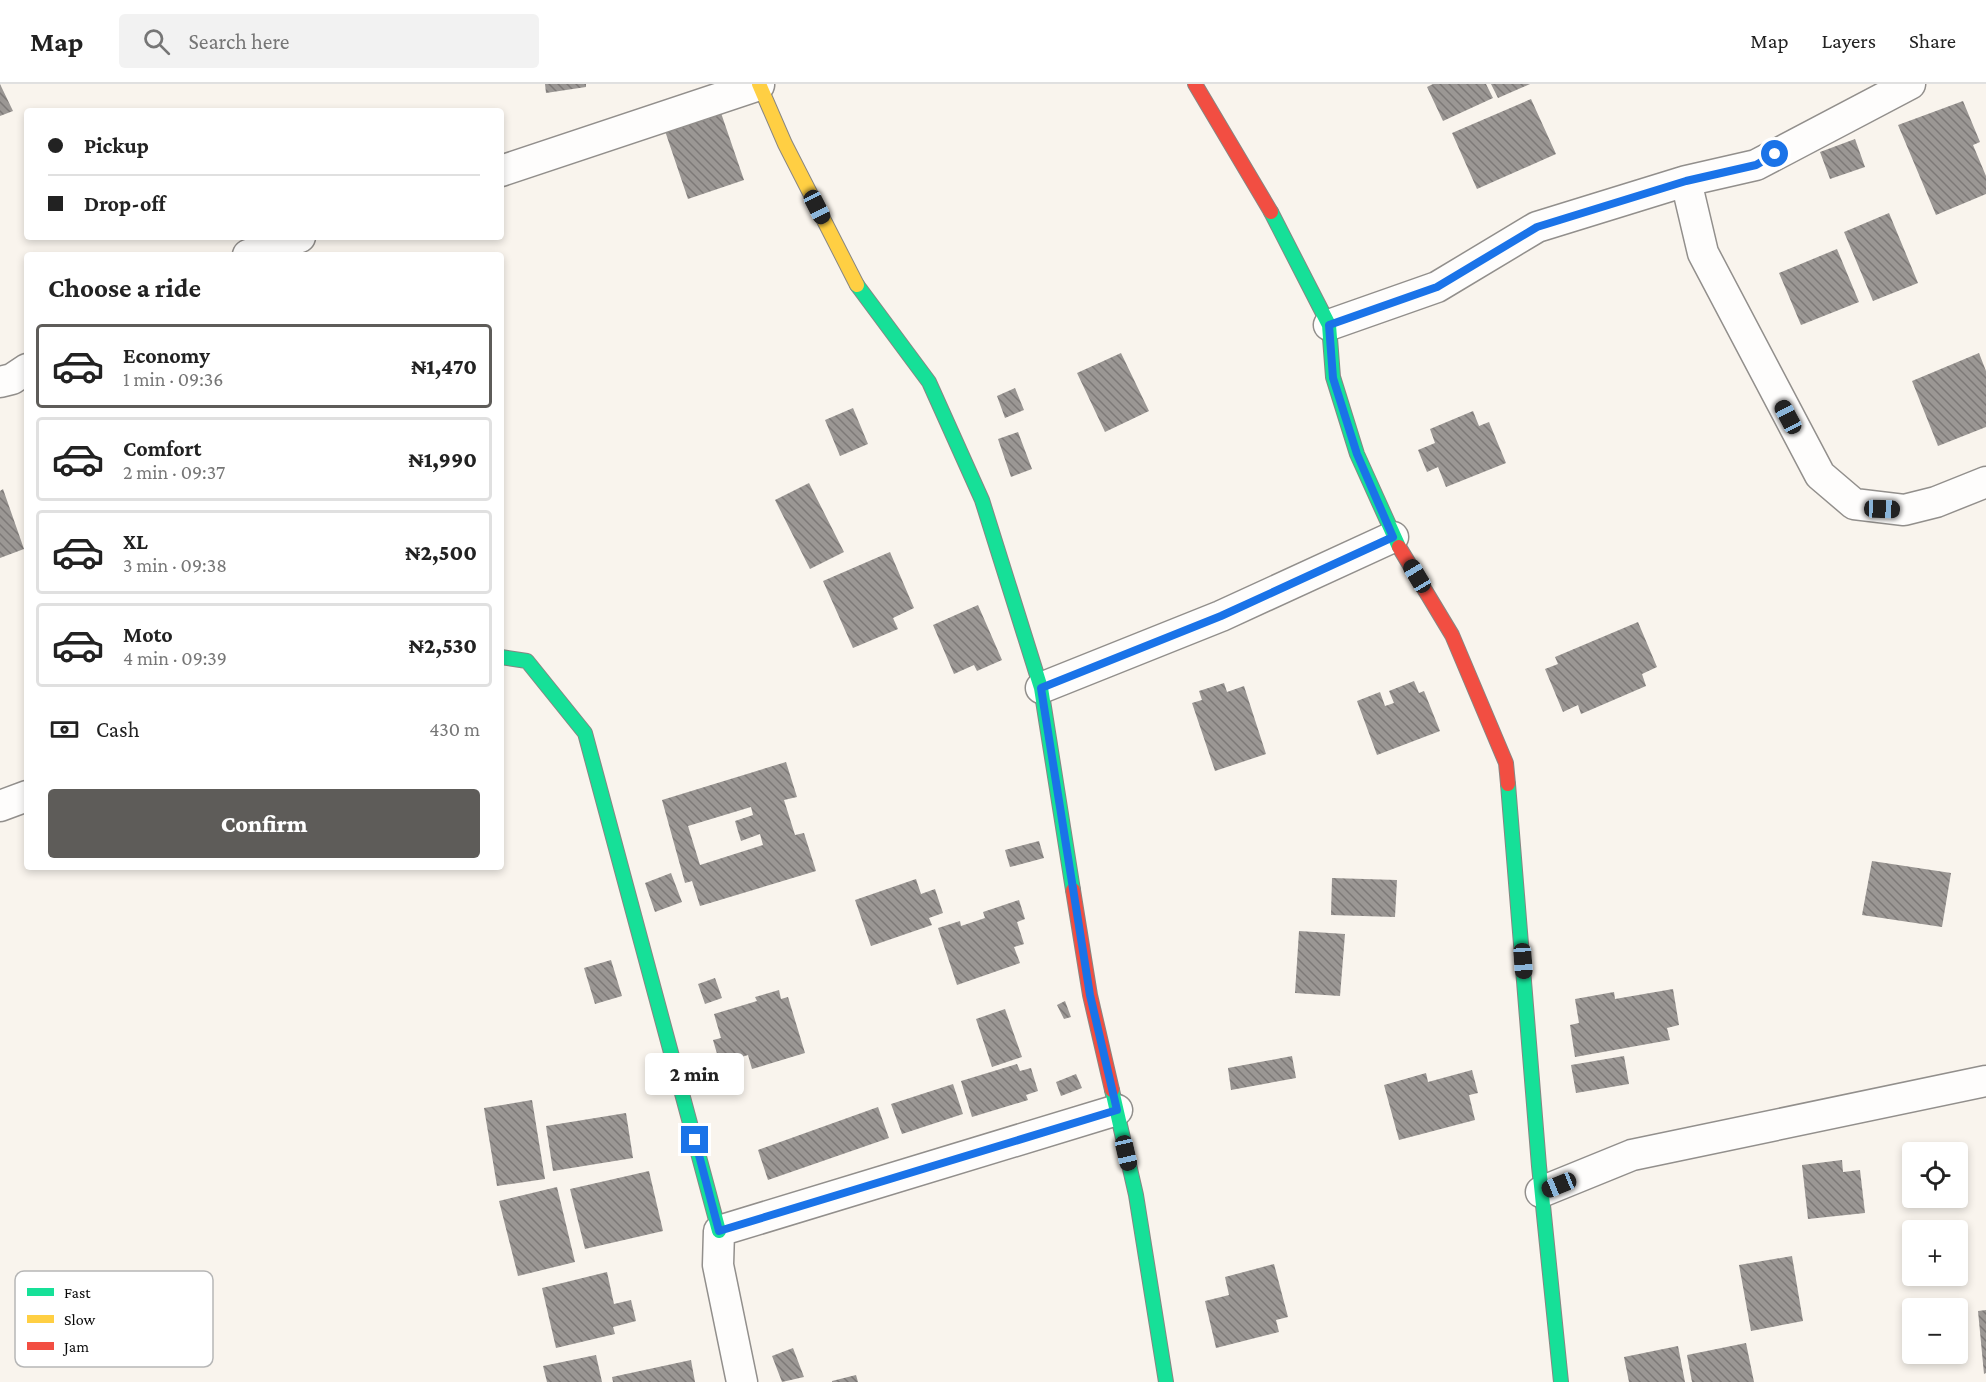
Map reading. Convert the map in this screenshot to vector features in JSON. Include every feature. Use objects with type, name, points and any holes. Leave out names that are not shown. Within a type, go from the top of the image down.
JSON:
[{"type":"street","points":[[1195,84],[1286,236],[1329,325],[1336,388],[1357,454],[1393,537],[1452,634],[1506,763],[1541,1192],[1561,1382]]},
{"type":"street","points":[[1329,325],[1437,287],[1537,227],[1686,181],[1756,165],[1910,84]]},
{"type":"street","points":[[504,170],[759,85],[785,144],[860,290],[929,382],[982,500],[1041,688],[1090,995],[1136,1195],[1166,1382]]},
{"type":"street","points":[[1686,181],[1702,254],[1820,475],[1854,504],[1904,510],[1936,502],[1986,482]]},
{"type":"street","points":[[257,252],[291,240]]},
{"type":"street","points":[[0,382],[12,379],[24,371]]},
{"type":"street","points":[[1041,688],[1221,616],[1393,537]]},
{"type":"street","points":[[504,657],[527,661],[585,733],[719,1231],[718,1264],[742,1382]]},
{"type":"street","points":[[0,806],[24,797]]},
{"type":"street","points":[[1541,1192],[1632,1155],[1986,1082]]},
{"type":"street","points":[[719,1231],[1117,1110]]},
{"type":"building","points":[[0,84],[13,111],[0,116]]},
{"type":"building","points":[[545,84],[586,84],[586,87],[546,93]]},
{"type":"building","points":[[1433,84],[1486,84],[1493,98],[1443,121],[1427,87]]},
{"type":"building","points":[[1491,84],[1530,84],[1498,98]]},
{"type":"building","points":[[1531,99],[1556,154],[1477,189],[1452,133]]},
{"type":"building","points":[[1963,101],[1980,142],[1973,145],[1986,176],[1986,194],[1936,215],[1898,125]]},
{"type":"building","points":[[720,110],[744,180],[688,199],[664,128]]},
{"type":"building","points":[[1855,139],[1865,167],[1830,179],[1820,152]]},
{"type":"building","points":[[1889,213],[1918,283],[1873,301],[1844,232]]},
{"type":"building","points":[[1837,249],[1859,302],[1801,325],[1779,273]]},
{"type":"building","points":[[1121,353],[1149,411],[1105,432],[1077,373]]},
{"type":"building","points":[[1979,353],[1986,371],[1986,427],[1938,446],[1912,381]]},
{"type":"building","points":[[1015,388],[1024,410],[1005,418],[997,396]]},
{"type":"building","points":[[853,408],[868,444],[840,456],[825,420]]},
{"type":"building","points":[[1473,411],[1479,426],[1489,422],[1506,463],[1446,487],[1438,467],[1427,472],[1418,450],[1435,443],[1430,429]]},
{"type":"building","points":[[1018,432],[1032,469],[1011,477],[998,439]]},
{"type":"building","points":[[809,483],[844,552],[810,569],[775,500]]},
{"type":"building","points":[[3,489],[24,549],[0,558],[0,491]]},
{"type":"building","points":[[890,552],[914,608],[893,618],[898,629],[853,648],[823,581]]},
{"type":"building","points":[[978,605],[1002,660],[977,671],[974,665],[954,674],[933,625]]},
{"type":"building","points":[[1638,622],[1657,667],[1642,674],[1646,686],[1581,714],[1578,705],[1563,712],[1545,669],[1558,664],[1555,657]]},
{"type":"building","points":[[1414,681],[1419,693],[1424,691],[1440,731],[1377,755],[1357,701],[1380,692],[1385,706],[1394,703],[1389,691]]},
{"type":"building","points":[[1224,683],[1227,692],[1244,686],[1266,754],[1215,771],[1192,703],[1202,700],[1199,691]]},
{"type":"building","points":[[786,762],[797,797],[784,800],[795,835],[804,833],[816,871],[700,906],[692,881],[685,883],[662,800]],"holes":[[[751,807],[753,815],[735,821],[741,841],[760,834],[763,845],[700,865],[688,826]]]},
{"type":"building","points":[[1039,841],[1044,858],[1010,867],[1005,850]]},
{"type":"building","points":[[1872,861],[1951,873],[1942,927],[1862,915]]},
{"type":"building","points":[[671,873],[682,902],[655,912],[645,883]]},
{"type":"building","points":[[1332,878],[1397,880],[1395,917],[1331,915]]},
{"type":"building","points":[[916,879],[921,894],[935,889],[943,913],[929,918],[932,925],[871,946],[855,900]]},
{"type":"building","points":[[1019,900],[1025,919],[1017,922],[1024,944],[1014,947],[1020,963],[957,985],[938,928],[960,921],[961,926],[985,918],[983,912]]},
{"type":"building","points":[[1299,931],[1345,934],[1340,996],[1295,993]]},
{"type":"building","points":[[611,960],[622,996],[595,1004],[584,968]]},
{"type":"building","points":[[715,978],[722,998],[705,1004],[698,984]]},
{"type":"building","points":[[1673,989],[1679,1025],[1667,1028],[1670,1040],[1575,1057],[1570,1025],[1579,1023],[1575,999],[1614,992],[1615,999]]},
{"type":"building","points":[[779,990],[781,999],[788,997],[805,1053],[752,1069],[748,1055],[720,1064],[713,1040],[721,1038],[714,1014],[757,1001],[755,997]]},
{"type":"building","points":[[1065,1001],[1071,1017],[1064,1019],[1057,1005]]},
{"type":"building","points":[[1005,1009],[1022,1057],[992,1067],[976,1019]]},
{"type":"building","points":[[1292,1056],[1296,1078],[1231,1090],[1228,1068]]},
{"type":"building","points":[[1624,1056],[1629,1084],[1576,1093],[1571,1065]]},
{"type":"building","points":[[1017,1064],[1020,1071],[1031,1068],[1038,1091],[1026,1095],[1028,1100],[972,1117],[961,1081]]},
{"type":"building","points":[[1472,1070],[1478,1093],[1469,1095],[1475,1120],[1399,1140],[1384,1085],[1426,1073],[1428,1082]]},
{"type":"building","points":[[1076,1074],[1082,1088],[1061,1096],[1056,1082]]},
{"type":"building","points":[[953,1084],[963,1114],[902,1134],[891,1104]]},
{"type":"building","points":[[532,1100],[545,1179],[497,1186],[484,1108]]},
{"type":"building","points":[[878,1107],[889,1138],[768,1180],[758,1150]]},
{"type":"building","points":[[626,1113],[633,1158],[553,1171],[546,1126]]},
{"type":"building","points":[[1842,1160],[1843,1172],[1860,1170],[1865,1213],[1808,1219],[1802,1165]]},
{"type":"building","points":[[649,1171],[663,1231],[585,1249],[570,1189]]},
{"type":"building","points":[[557,1187],[575,1262],[518,1276],[499,1201]]},
{"type":"building","points":[[1792,1256],[1803,1321],[1751,1331],[1739,1265]]},
{"type":"building","points":[[1274,1264],[1288,1317],[1276,1320],[1279,1332],[1216,1348],[1205,1301],[1229,1295],[1225,1277]]},
{"type":"building","points":[[607,1272],[614,1304],[631,1300],[636,1321],[613,1327],[615,1334],[556,1348],[542,1288]]},
{"type":"building","points":[[1986,1310],[1986,1373],[1984,1374],[1978,1311]]},
{"type":"building","points":[[1746,1343],[1754,1382],[1692,1382],[1687,1355]]},
{"type":"building","points":[[1678,1346],[1685,1382],[1629,1382],[1624,1357]]},
{"type":"building","points":[[793,1348],[804,1377],[782,1382],[772,1356]]},
{"type":"building","points":[[596,1355],[602,1382],[547,1382],[543,1366]]},
{"type":"building","points":[[691,1360],[695,1382],[613,1382],[612,1377]]},
{"type":"building","points":[[856,1375],[858,1382],[832,1382],[832,1381]]},
{"type":"traffic: fast","points":[[1271,212],[1329,325],[1333,377],[1357,454],[1399,547]]},
{"type":"traffic: fast","points":[[857,285],[929,382],[982,500],[1041,688],[1073,890]]},
{"type":"traffic: fast","points":[[504,657],[527,661],[585,733],[719,1231]]},
{"type":"traffic: fast","points":[[1508,784],[1539,1166],[1561,1382]]},
{"type":"traffic: fast","points":[[1112,1090],[1136,1195],[1166,1382]]},
{"type":"traffic: slow","points":[[759,84],[785,144],[857,285]]},
{"type":"traffic: jam","points":[[1195,84],[1271,212]]},
{"type":"traffic: jam","points":[[1399,547],[1452,635],[1506,763],[1508,784]]},
{"type":"traffic: jam","points":[[1073,890],[1090,995],[1112,1090]]},
{"type":"route","points":[[695,1140],[719,1231],[1117,1110],[1090,995],[1065,850],[1041,688],[1221,616],[1393,537],[1357,454],[1333,378],[1329,325],[1437,287],[1537,227],[1686,181],[1756,165],[1775,154]]}]
